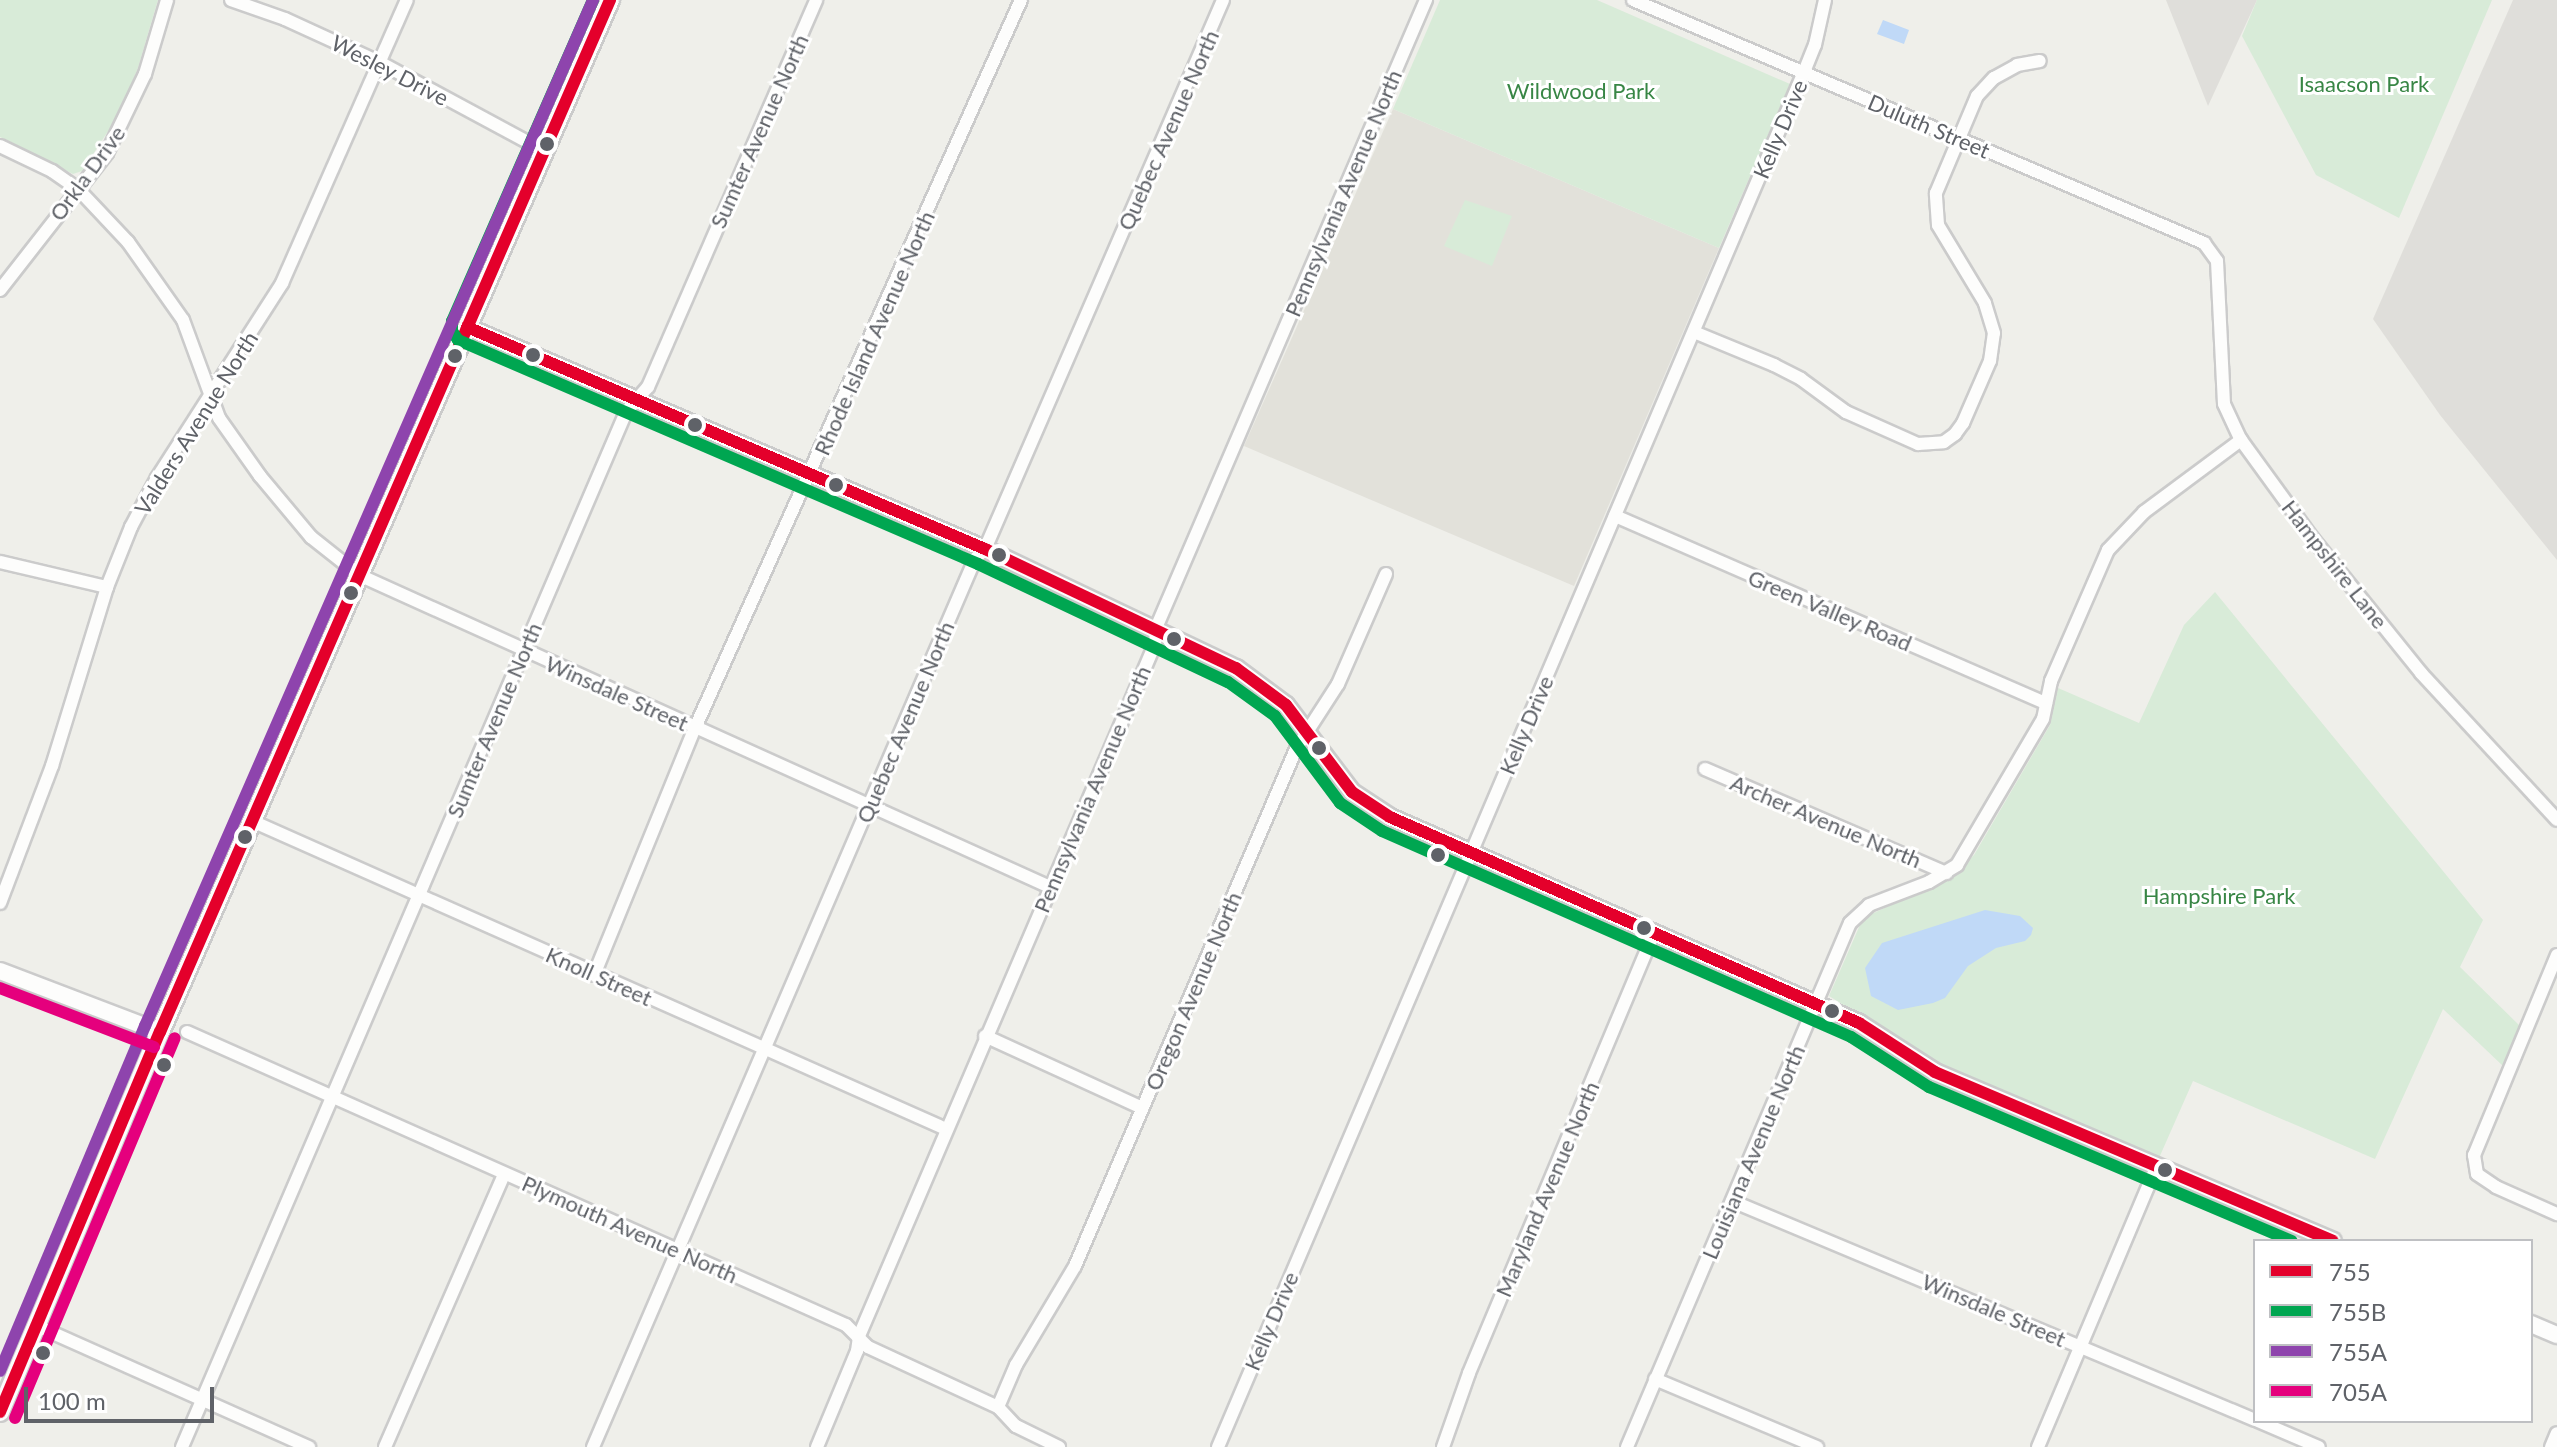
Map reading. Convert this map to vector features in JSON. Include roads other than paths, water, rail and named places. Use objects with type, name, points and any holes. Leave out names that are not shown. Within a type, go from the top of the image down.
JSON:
[{"type":"main road","points":[[0,1412],[160,1032],[610,0]]},
{"type":"street","name":"Orkla Drive","points":[[0,290],[107,153],[127,118],[159,32],[167,0]]},
{"type":"street","name":"Wesley Drive","points":[[231,0],[285,19],[379,62],[544,151]]},
{"type":"street","name":"Valders Avenue North","points":[[0,903],[70,714],[107,587],[157,478],[282,283],[407,0]]},
{"type":"street","name":"Sumter Avenue North","points":[[182,1447],[626,412],[648,387],[816,0]]},
{"type":"street","name":"Rhode Island Avenue North","points":[[594,975],[695,728],[811,475],[1021,0]]},
{"type":"street","name":"Quebec Avenue North","points":[[593,1447],[975,559],[985,549],[1223,0]]},
{"type":"street","name":"Pennsylvania Avenue North","points":[[817,1447],[857,1351],[859,1336],[985,1036],[1155,644],[1156,628],[1426,0]]},
{"type":"street","name":"Duluth Street","points":[[1633,0],[2204,243],[2217,261]]},
{"type":"street","name":"Kelly Drive","points":[[1218,1447],[1804,72],[1815,45],[1825,0]]},
{"type":"street","points":[[1694,332],[1774,365],[1801,379],[1846,412],[1918,444],[1944,442],[1955,434],[1963,423],[1990,361],[1994,333],[1985,303],[1945,239],[1937,217],[1936,193],[1977,96],[1994,78],[2017,65],[2040,61]]},
{"type":"street","name":"Winsdale Street","points":[[0,146],[52,171],[78,189],[128,242],[164,288],[183,320],[219,418],[260,476],[311,537],[359,575],[372,584],[1050,887]]},
{"type":"street","name":"Hampshire Lane","points":[[2217,261],[2221,382],[2224,404],[2241,440],[2313,539],[2421,673],[2557,820]]},
{"type":"street","points":[[467,327],[985,549],[1156,628],[1271,690],[1352,792],[1369,806],[1859,1023],[1935,1072],[2328,1239]]},
{"type":"street","name":"Louisiana Avenue North","points":[[1627,1447],[1845,933],[1859,911],[1947,873],[1966,851],[2043,719],[2051,681],[2108,550],[2144,512],[2241,440]]},
{"type":"street","name":"Green Valley Road","points":[[1615,516],[2046,703]]},
{"type":"street","points":[[0,562],[107,587]]},
{"type":"street","name":"Oregon Avenue North","points":[[998,1407],[1016,1365],[1075,1266],[1296,749],[1338,684],[1386,574]]},
{"type":"street","name":"Archer Avenue North","points":[[1705,769],[1947,873]]},
{"type":"street","name":"Knoll Street","points":[[252,821],[946,1129]]},
{"type":"street","name":"Maryland Avenue North","points":[[1443,1447],[1469,1373],[1654,932]]},
{"type":"street","points":[[2557,955],[2474,1155],[2477,1174],[2557,1214]]},
{"type":"street","points":[[0,971],[160,1032]]},
{"type":"street","name":"Plymouth Avenue North","points":[[187,1032],[846,1325],[868,1347],[998,1407],[1016,1426],[1059,1447]]},
{"type":"street","points":[[985,1036],[1142,1108]]},
{"type":"street","points":[[2038,1447],[2156,1167]]},
{"type":"street","points":[[385,1447],[504,1174]]},
{"type":"street","name":"Winsdale Street","points":[[1732,1201],[2253,1419]]},
{"type":"street","points":[[2533,1325],[2557,1335]]},
{"type":"street","points":[[37,1326],[309,1447]]},
{"type":"street","points":[[1655,1379],[1817,1447]]},
{"type":"street","name":"Winsdale Street","points":[[2263,1423],[2319,1447]]},
{"type":"street","points":[[2551,1447],[2557,1433]]},
{"type":"water","points":[[1883,20],[1909,30],[1904,44],[1877,34]]},
{"type":"water","points":[[1985,910],[2020,916],[2033,928],[2031,935],[2025,941],[1996,948],[1968,966],[1945,998],[1933,1003],[1898,1010],[1871,996],[1865,968],[1882,943]]},
{"type":"park label","name":"Isaacson Park","points":[[2364,84]]},
{"type":"park label","name":"Wildwood Park","points":[[1581,91]]},
{"type":"park label","name":"Hampshire Park","points":[[2219,896]]}]
